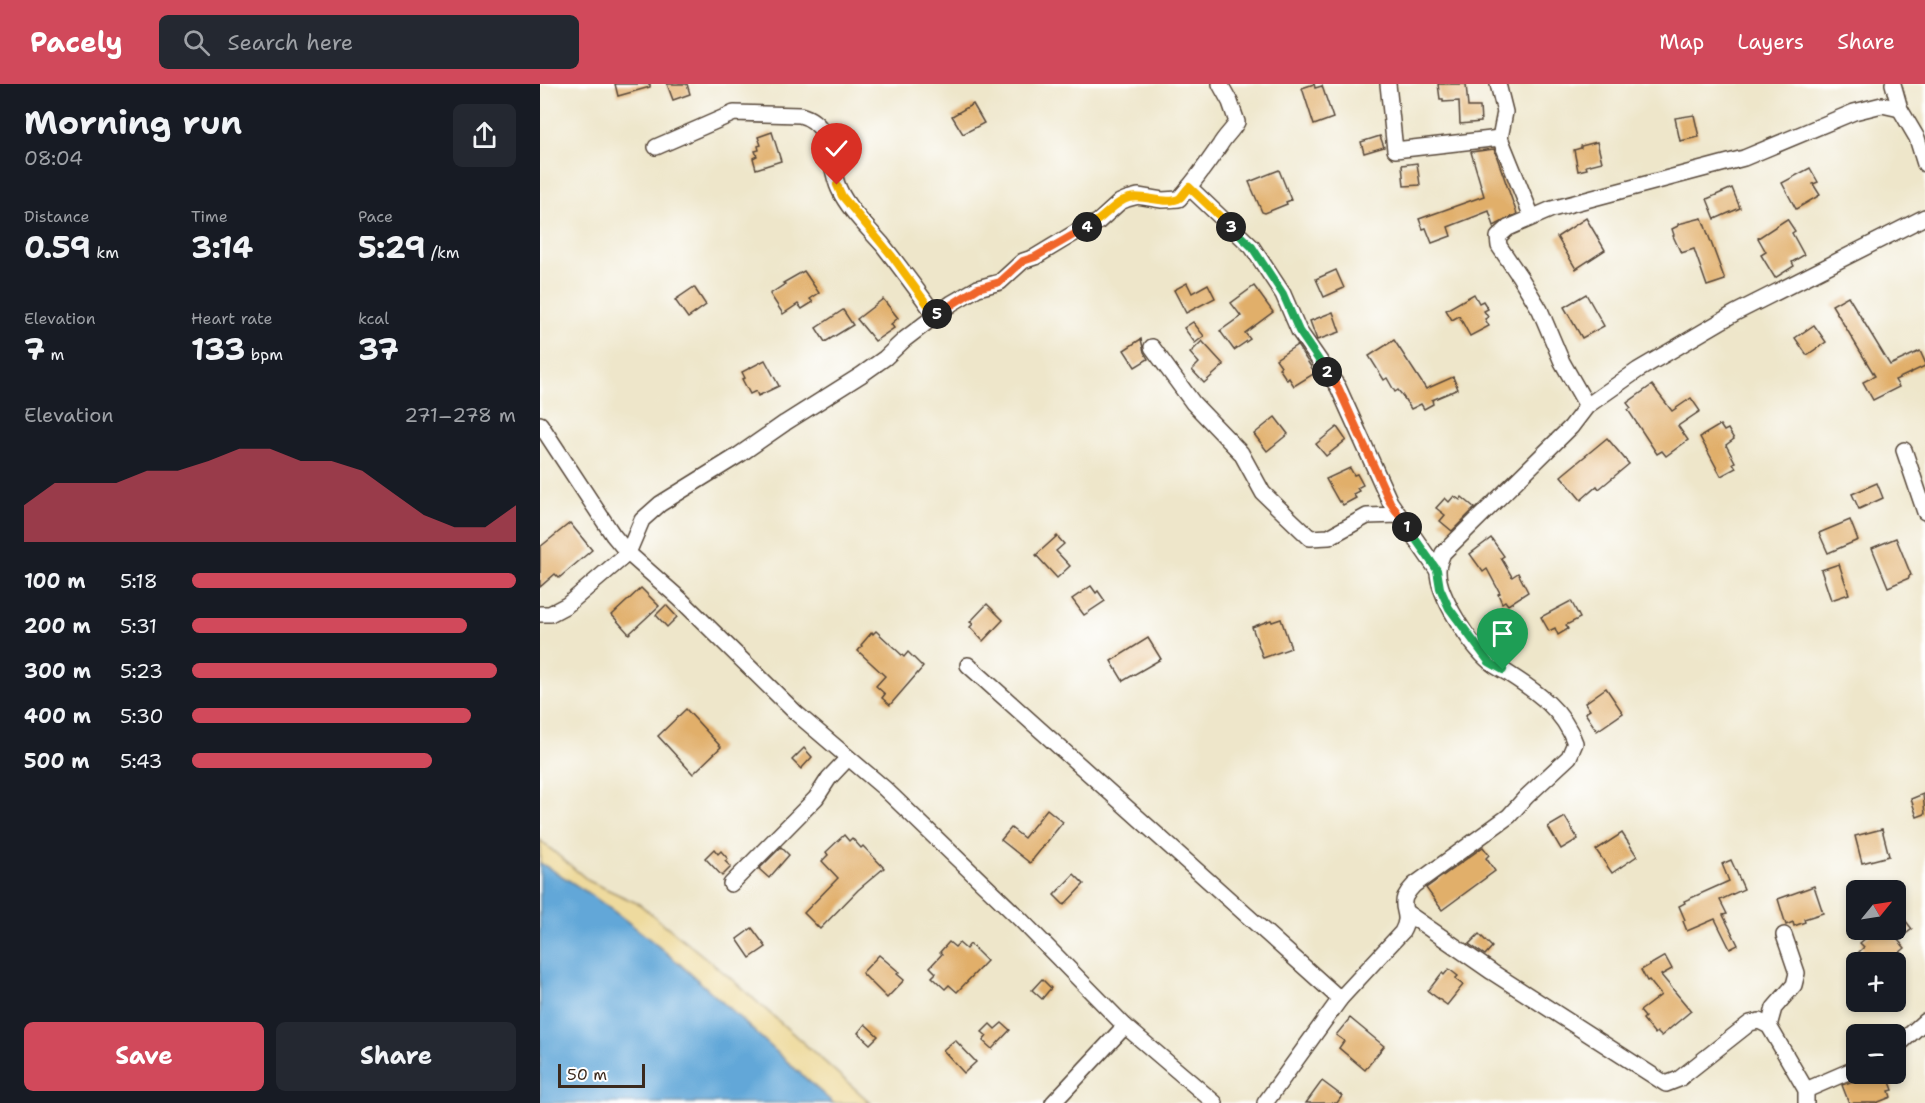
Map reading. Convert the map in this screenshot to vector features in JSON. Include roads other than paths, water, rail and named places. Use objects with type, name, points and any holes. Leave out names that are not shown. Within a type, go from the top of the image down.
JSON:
[{"type":"street","points":[[540,614],[550,614],[567,605],[627,553],[642,520],[660,504],[861,375],[885,358],[935,315],[978,288],[1000,282],[1023,261],[1035,257],[1078,231],[1098,222],[1120,202],[1138,196],[1171,201],[1179,199],[1221,141],[1233,131],[1237,122],[1220,84]]},
{"type":"street","points":[[1389,84],[1395,150],[1500,138]]},
{"type":"street","points":[[1498,84],[1505,112],[1500,138],[1532,217]]},
{"type":"street","points":[[1893,84],[1900,109],[1917,138],[1925,164]]},
{"type":"street","points":[[1587,406],[1562,362],[1540,310],[1499,246],[1498,237],[1508,228],[1552,209],[1744,158],[1854,112],[1882,105],[1900,109]]},
{"type":"street","points":[[656,147],[734,113],[809,117],[825,134],[833,175],[842,196],[892,256],[935,315]]},
{"type":"street","points":[[1189,187],[1252,247],[1283,294],[1299,331],[1338,387],[1390,502],[1437,570],[1440,588],[1449,608],[1467,634],[1489,662],[1543,696],[1570,729],[1575,743],[1569,757],[1509,816],[1414,885],[1405,896],[1407,923],[1402,932],[1340,999],[1265,1103]]},
{"type":"street","points":[[1437,570],[1443,553],[1571,427],[1587,406],[1638,370],[1735,313],[1925,217]]},
{"type":"street","points":[[1152,347],[1193,403],[1241,453],[1263,493],[1310,538],[1329,537],[1367,516],[1399,515]]},
{"type":"street","points":[[540,424],[612,536],[627,553],[680,599],[796,714],[884,788],[1020,919],[1125,1026],[1215,1103]]},
{"type":"street","points":[[1904,450],[1925,512]]},
{"type":"street","points":[[968,665],[1340,999]]},
{"type":"street","points":[[731,884],[816,798],[829,778],[848,758]]},
{"type":"street","points":[[1407,913],[1492,972],[1666,1084],[1679,1079],[1750,1023],[1759,1020],[1769,1026],[1806,1096],[1846,1074]]},
{"type":"street","points":[[1769,1026],[1774,1008],[1794,985],[1797,973],[1784,935]]},
{"type":"street","points":[[1906,1038],[1925,1021]]},
{"type":"street","points":[[1053,1103],[1125,1026]]},
{"type":"water","points":[[540,863],[581,888],[656,945],[833,1103],[540,1103]]}]
